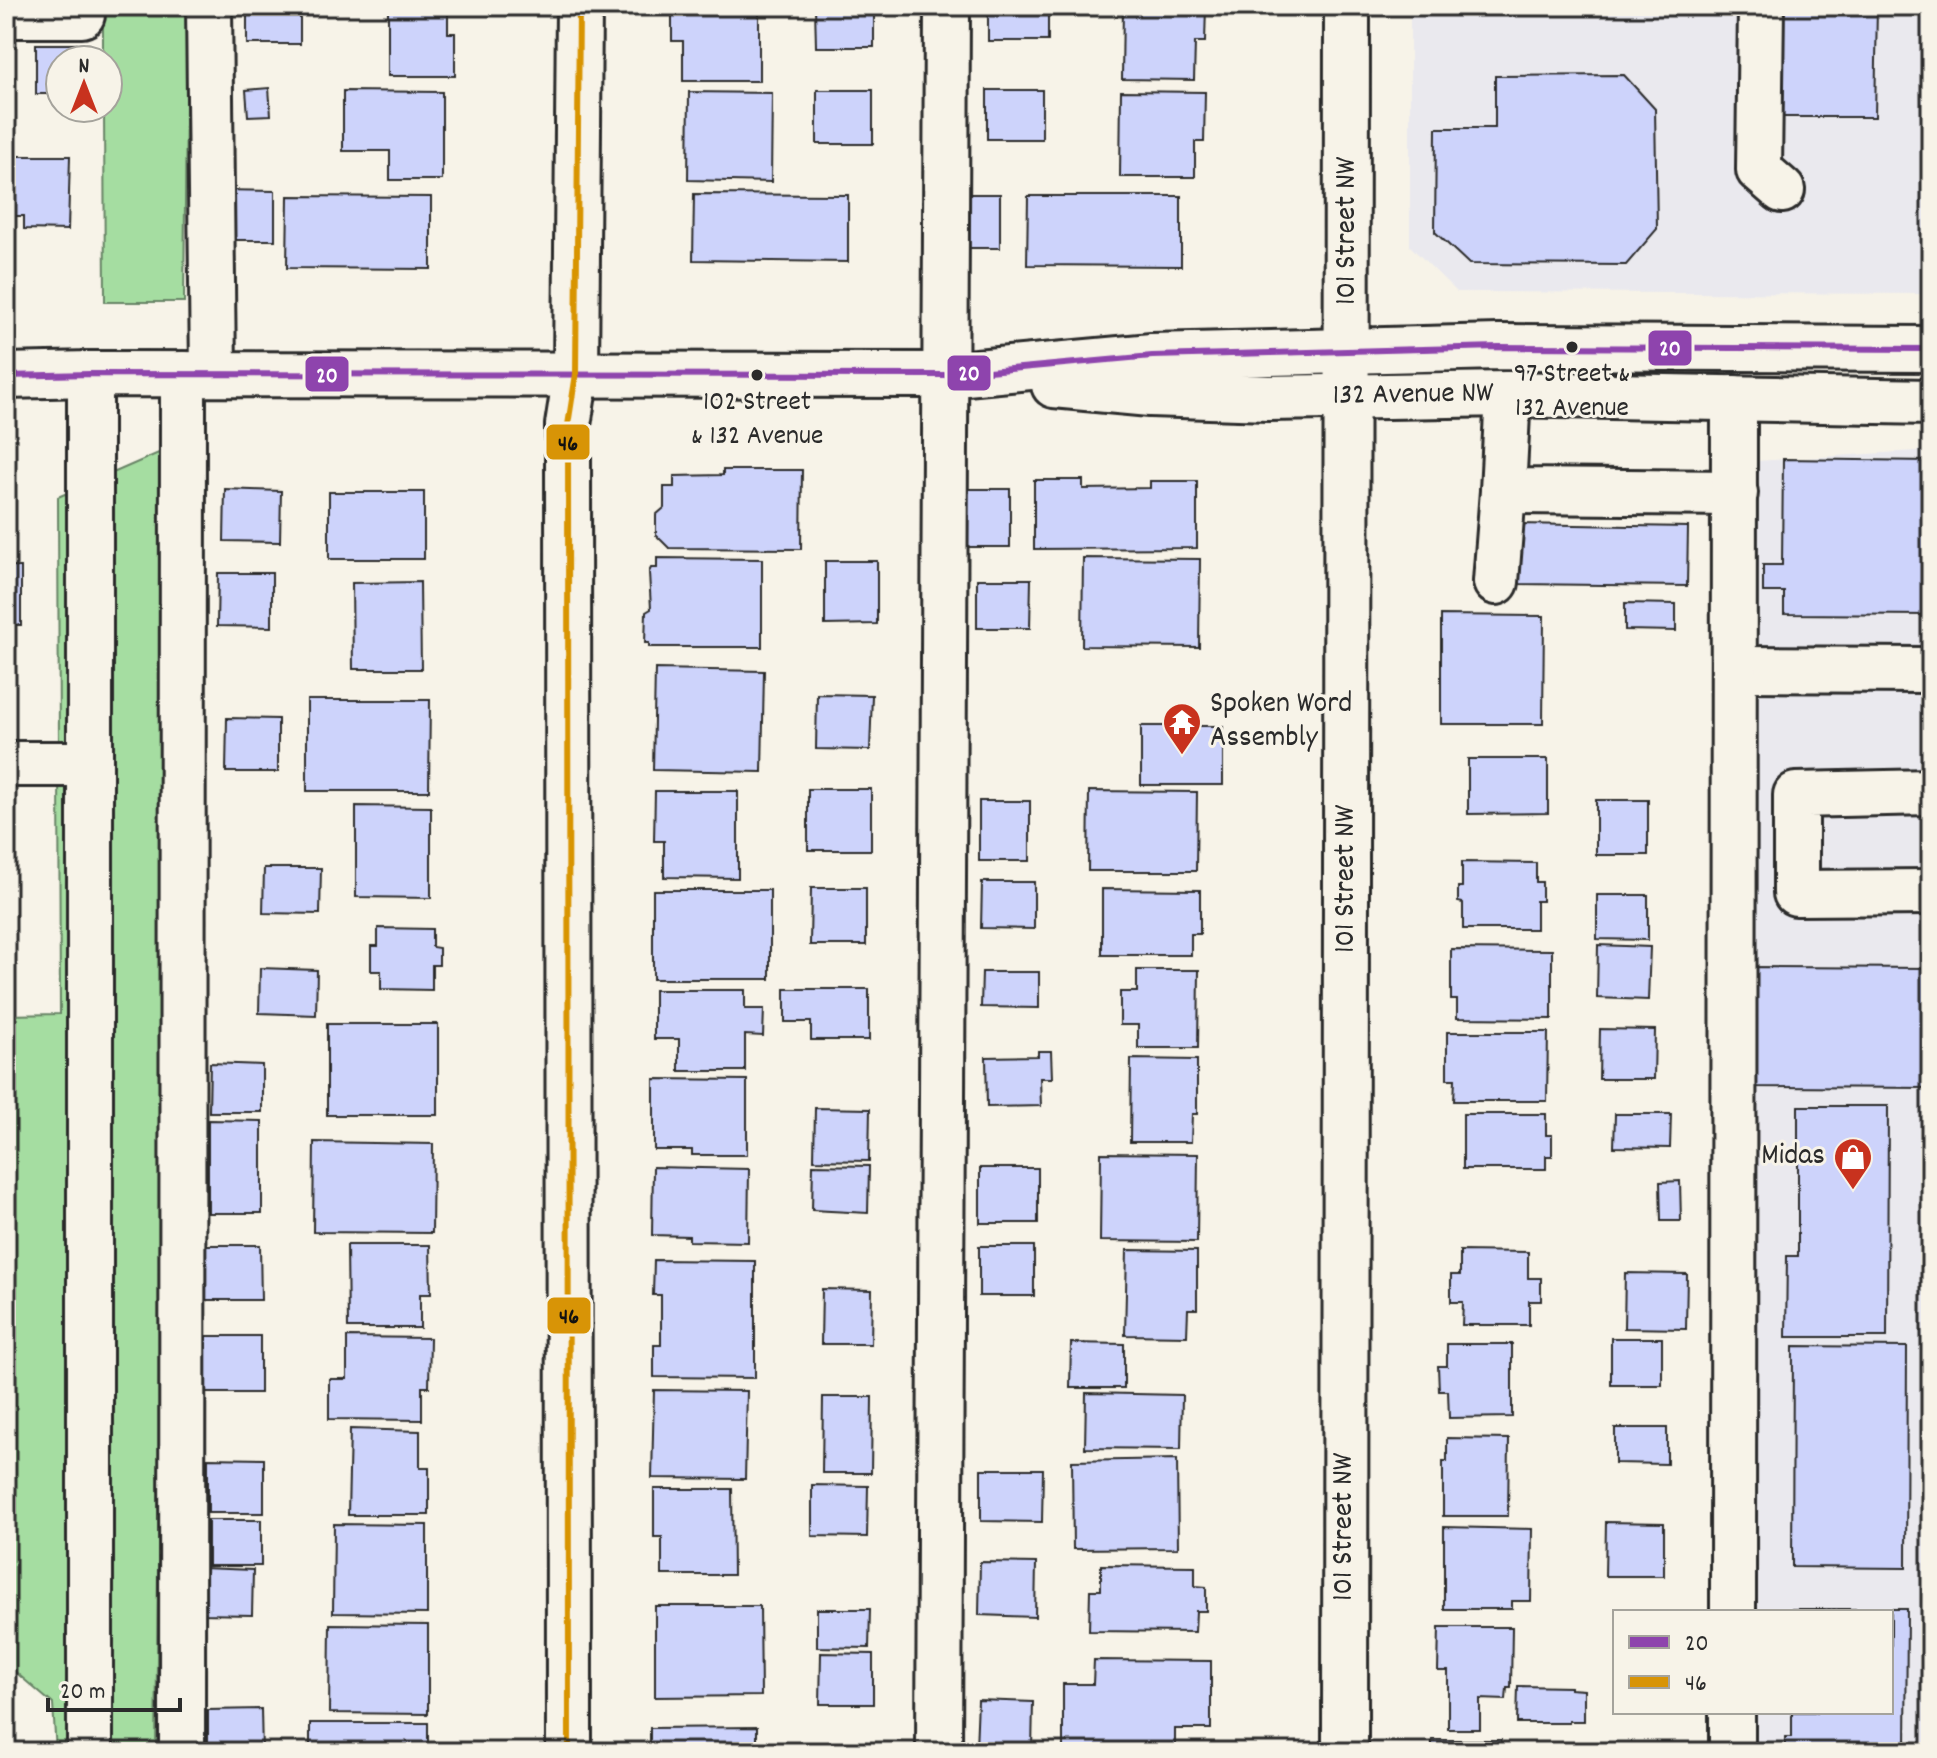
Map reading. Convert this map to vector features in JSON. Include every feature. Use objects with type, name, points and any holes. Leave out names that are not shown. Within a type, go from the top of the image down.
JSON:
[{"type":"street","points":[[182,1752],[198,374],[209,6]]},
{"type":"street","points":[[569,1752],[568,425],[576,374],[579,6]]},
{"type":"street","points":[[939,1752],[947,6]]},
{"type":"street","name":"101 Street NW","points":[[1345,1752],[1347,6]]},
{"type":"street","points":[[1761,6],[1759,170],[1782,190]]},
{"type":"street","points":[[6,15],[82,15]]},
{"type":"street","name":"132 Avenue NW","points":[[944,375],[1152,356],[1499,347],[1931,349]]},
{"type":"street","points":[[90,374],[90,1752]]},
{"type":"street","name":"132 Avenue NW","points":[[6,376],[944,375],[1150,394],[1348,397],[1508,394],[1931,402]]},
{"type":"street","points":[[1496,582],[1508,394]]},
{"type":"street","points":[[1733,1610],[1734,398]]},
{"type":"street","points":[[1503,491],[1735,493]]},
{"type":"street","points":[[1736,669],[1931,670]]},
{"type":"street","points":[[6,764],[90,764]]},
{"type":"street","points":[[1931,792],[1796,795],[1796,893],[1931,892]]},
{"type":"street","points":[[1732,1714],[1732,1752]]},
{"type":"shaded area","points":[[1410,6],[1931,6],[1931,294],[1457,292],[1410,246]]},
{"type":"shaded area","points":[[1931,450],[1931,1752],[1751,1752],[1752,1714],[1893,1714],[1893,1610],[1752,1610],[1756,461]]},
{"type":"green space","points":[[103,6],[187,6],[184,302],[105,302],[104,124],[124,124],[124,44],[103,44]]},
{"type":"green space","points":[[170,448],[156,1752],[56,1752],[53,1704],[6,1664],[6,1015],[60,1014],[58,497]]},
{"type":"building","points":[[247,6],[300,6],[300,44],[247,44]]},
{"type":"building","points":[[388,6],[448,6],[448,33],[455,33],[455,76],[388,76]]},
{"type":"building","points":[[672,6],[759,6],[759,81],[683,81],[683,41],[672,41]]},
{"type":"building","points":[[815,6],[874,6],[874,47],[816,47]]},
{"type":"building","points":[[988,6],[1048,6],[1048,41],[988,41]]},
{"type":"building","points":[[1123,6],[1206,6],[1205,42],[1195,42],[1194,80],[1122,79]]},
{"type":"building","points":[[1771,6],[1877,6],[1875,117],[1770,117]]},
{"type":"building","points":[[36,44],[44,44],[44,94],[36,94]]},
{"type":"building","points":[[1624,75],[1655,109],[1657,229],[1626,265],[1469,264],[1435,232],[1436,128],[1495,128],[1495,76]]},
{"type":"building","points":[[269,88],[271,115],[248,116],[246,90]]},
{"type":"building","points":[[817,90],[873,90],[873,144],[817,144]]},
{"type":"building","points":[[987,90],[1042,90],[1042,139],[987,139]]},
{"type":"building","points":[[343,91],[442,92],[442,180],[390,180],[390,151],[343,151]]},
{"type":"building","points":[[1121,91],[1205,92],[1204,142],[1195,142],[1195,177],[1120,177]]},
{"type":"building","points":[[689,92],[772,93],[771,182],[688,180]]},
{"type":"building","points":[[6,156],[70,156],[68,230],[24,229],[24,216],[6,216]]},
{"type":"building","points":[[220,190],[275,191],[275,240],[220,240]]},
{"type":"building","points":[[694,194],[848,195],[848,262],[693,260]]},
{"type":"building","points":[[951,194],[1000,194],[1000,248],[951,248]]},
{"type":"building","points":[[288,196],[431,197],[431,269],[287,268]]},
{"type":"building","points":[[1028,196],[1181,196],[1181,266],[1027,265]]},
{"type":"building","points":[[1783,459],[1931,461],[1931,615],[1784,614],[1784,592],[1763,592],[1763,565],[1782,565]]},
{"type":"building","points":[[723,470],[802,470],[801,549],[669,548],[656,535],[656,515],[664,508],[664,487],[674,487],[674,476],[723,475]]},
{"type":"building","points":[[1034,480],[1083,480],[1083,489],[1150,488],[1150,481],[1197,481],[1197,548],[1034,549]]},
{"type":"building","points":[[225,489],[281,491],[280,542],[224,541]]},
{"type":"building","points":[[954,489],[1010,489],[1010,547],[954,547]]},
{"type":"building","points":[[329,492],[424,492],[424,559],[329,559]]},
{"type":"building","points":[[1518,524],[1688,527],[1687,586],[1518,584]]},
{"type":"building","points":[[657,558],[762,559],[762,647],[649,647],[649,643],[645,643],[646,612],[651,609],[649,572],[651,568],[657,568]]},
{"type":"building","points":[[1083,558],[1200,559],[1199,647],[1082,646]]},
{"type":"building","points":[[825,561],[877,561],[877,624],[825,625]]},
{"type":"building","points":[[6,567],[21,567],[21,625],[6,625]]},
{"type":"building","points":[[218,573],[272,573],[272,627],[217,626]]},
{"type":"building","points":[[977,579],[1031,579],[1030,628],[977,628]]},
{"type":"building","points":[[420,582],[421,669],[353,669],[352,583]]},
{"type":"building","points":[[1625,603],[1676,604],[1676,631],[1625,630]]},
{"type":"building","points":[[1441,615],[1544,616],[1543,724],[1441,724]]},
{"type":"building","points":[[655,669],[764,671],[762,772],[653,770]]},
{"type":"building","points":[[817,694],[872,695],[870,750],[816,749]]},
{"type":"building","points":[[307,700],[430,700],[429,791],[307,791]]},
{"type":"building","points":[[227,718],[278,719],[278,772],[226,772]]},
{"type":"building","name":"Spoken Word Assembly","points":[[1141,726],[1223,726],[1223,785],[1141,785]]},
{"type":"building","points":[[1468,759],[1548,759],[1548,813],[1468,814]]},
{"type":"building","points":[[808,789],[871,789],[871,850],[808,850]]},
{"type":"building","points":[[655,791],[738,791],[738,878],[664,877],[664,841],[654,841]]},
{"type":"building","points":[[1089,791],[1197,792],[1196,871],[1088,871]]},
{"type":"building","points":[[1596,800],[1648,800],[1648,855],[1596,855]]},
{"type":"building","points":[[979,801],[1030,801],[1030,861],[979,861]]},
{"type":"building","points":[[356,806],[431,807],[431,898],[356,897]]},
{"type":"building","points":[[1462,862],[1536,863],[1536,882],[1542,882],[1542,901],[1536,901],[1536,929],[1463,929],[1463,903],[1458,902],[1458,887],[1462,887]]},
{"type":"building","points":[[264,868],[321,868],[320,914],[263,913]]},
{"type":"building","points":[[982,882],[1034,882],[1034,929],[981,928]]},
{"type":"building","points":[[811,888],[866,888],[866,945],[810,945]]},
{"type":"building","points":[[1102,889],[1200,890],[1200,934],[1191,934],[1191,955],[1102,955]]},
{"type":"building","points":[[653,890],[770,890],[770,979],[653,979]]},
{"type":"building","points":[[1597,895],[1648,895],[1648,940],[1597,939]]},
{"type":"building","points":[[6,907],[9,907],[9,964],[6,964]]},
{"type":"building","points":[[378,928],[432,929],[432,947],[439,948],[439,965],[432,965],[432,990],[381,989],[381,971],[371,971],[371,946],[378,946]]},
{"type":"building","points":[[1598,945],[1650,947],[1648,1000],[1597,998]]},
{"type":"building","points":[[1451,949],[1552,950],[1552,1019],[1457,1018],[1457,1000],[1451,1000]]},
{"type":"building","points":[[1749,967],[1931,968],[1931,1088],[1749,1087]]},
{"type":"building","points":[[260,968],[317,970],[316,1015],[259,1013]]},
{"type":"building","points":[[1137,970],[1199,970],[1198,1048],[1138,1048],[1138,1025],[1120,1025],[1120,992],[1137,992]]},
{"type":"building","points":[[982,972],[1039,972],[1039,1008],[981,1007]]},
{"type":"building","points":[[785,989],[869,989],[869,1040],[811,1040],[811,1022],[785,1022]]},
{"type":"building","points":[[654,990],[745,990],[745,1009],[764,1009],[763,1036],[745,1035],[745,1071],[679,1071],[679,1039],[654,1039]]},
{"type":"building","points":[[327,1024],[438,1024],[438,1115],[327,1115]]},
{"type":"building","points":[[1600,1029],[1655,1030],[1654,1079],[1599,1079]]},
{"type":"building","points":[[1447,1032],[1548,1032],[1547,1101],[1454,1101],[1455,1079],[1447,1079]]},
{"type":"building","points":[[1038,1051],[1051,1051],[1052,1078],[1040,1078],[1041,1106],[987,1107],[986,1057],[1038,1056]]},
{"type":"building","points":[[1131,1059],[1197,1060],[1197,1114],[1192,1114],[1191,1142],[1130,1142]]},
{"type":"building","points":[[210,1063],[262,1065],[262,1112],[209,1112]]},
{"type":"building","points":[[654,1079],[747,1080],[747,1155],[692,1155],[692,1150],[654,1150]]},
{"type":"building","points":[[1798,1106],[1888,1106],[1887,1337],[1786,1337],[1787,1256],[1798,1256]]},
{"type":"building","points":[[815,1108],[870,1109],[869,1161],[814,1160]]},
{"type":"building","points":[[1463,1114],[1546,1114],[1546,1135],[1552,1135],[1552,1156],[1546,1156],[1546,1169],[1463,1169]]},
{"type":"building","points":[[1615,1114],[1671,1114],[1670,1148],[1614,1147]]},
{"type":"building","points":[[208,1120],[262,1121],[262,1213],[208,1213]]},
{"type":"building","points":[[314,1142],[433,1144],[432,1233],[313,1232]]},
{"type":"building","points":[[1101,1153],[1198,1154],[1197,1242],[1100,1241]]},
{"type":"building","points":[[813,1165],[869,1166],[868,1213],[812,1210]]},
{"type":"building","points":[[653,1167],[749,1169],[748,1242],[689,1241],[689,1236],[652,1235]]},
{"type":"building","points":[[980,1168],[1038,1168],[1038,1223],[980,1223]]},
{"type":"building","points":[[1680,1181],[1681,1221],[1661,1221],[1660,1182]]},
{"type":"building","points":[[204,1245],[260,1245],[261,1300],[205,1300]]},
{"type":"building","points":[[347,1245],[430,1245],[431,1294],[420,1294],[420,1328],[348,1328]]},
{"type":"building","points":[[979,1246],[1034,1246],[1034,1296],[979,1296]]},
{"type":"building","points":[[1127,1250],[1197,1251],[1197,1309],[1188,1309],[1187,1336],[1125,1335]]},
{"type":"building","points":[[1460,1251],[1528,1252],[1528,1278],[1541,1278],[1541,1301],[1529,1301],[1529,1325],[1462,1325],[1463,1302],[1451,1302],[1451,1275],[1460,1275]]},
{"type":"building","points":[[654,1260],[755,1261],[755,1378],[654,1377],[654,1345],[661,1345],[661,1295],[653,1295]]},
{"type":"building","points":[[1625,1273],[1687,1274],[1686,1329],[1624,1328]]},
{"type":"building","points":[[822,1289],[872,1290],[871,1344],[821,1344]]},
{"type":"building","points":[[205,1336],[260,1336],[260,1393],[206,1393]]},
{"type":"building","points":[[347,1337],[430,1338],[429,1387],[422,1387],[422,1420],[329,1419],[329,1379],[347,1379]]},
{"type":"building","points":[[1611,1338],[1662,1338],[1662,1385],[1611,1385]]},
{"type":"building","points":[[1071,1343],[1124,1344],[1124,1388],[1070,1388]]},
{"type":"building","points":[[1447,1344],[1512,1344],[1512,1417],[1449,1418],[1448,1391],[1439,1391],[1438,1366],[1447,1366]]},
{"type":"building","points":[[1793,1346],[1907,1347],[1906,1568],[1792,1567]]},
{"type":"building","points":[[654,1390],[747,1391],[745,1479],[652,1478]]},
{"type":"building","points":[[1086,1393],[1182,1395],[1181,1449],[1085,1448]]},
{"type":"building","points":[[823,1397],[872,1397],[871,1473],[822,1473]]},
{"type":"building","points":[[1615,1428],[1667,1428],[1667,1464],[1615,1463]]},
{"type":"building","points":[[350,1429],[420,1431],[420,1468],[429,1468],[429,1515],[348,1515]]},
{"type":"building","points":[[1447,1438],[1509,1439],[1508,1516],[1443,1516],[1443,1461],[1447,1461]]},
{"type":"building","points":[[208,1458],[264,1459],[264,1513],[208,1513]]},
{"type":"building","points":[[1177,1459],[1178,1548],[1073,1549],[1072,1461]]},
{"type":"building","points":[[981,1469],[1043,1469],[1042,1522],[981,1521]]},
{"type":"building","points":[[812,1485],[868,1486],[867,1537],[812,1536]]},
{"type":"building","points":[[654,1489],[732,1489],[733,1575],[662,1575],[662,1537],[654,1537]]},
{"type":"building","points":[[208,1520],[261,1520],[261,1566],[208,1566]]},
{"type":"building","points":[[1606,1522],[1664,1523],[1664,1576],[1605,1576]]},
{"type":"building","points":[[334,1524],[427,1525],[427,1614],[333,1613]]},
{"type":"building","points":[[1444,1527],[1532,1529],[1531,1601],[1512,1601],[1512,1609],[1444,1609]]},
{"type":"building","points":[[980,1562],[1036,1563],[1035,1617],[979,1615]]},
{"type":"building","points":[[1101,1565],[1195,1566],[1195,1586],[1206,1587],[1206,1611],[1196,1611],[1195,1632],[1089,1631],[1090,1590],[1101,1590]]},
{"type":"building","points":[[202,1568],[253,1570],[252,1615],[201,1614]]},
{"type":"building","points":[[655,1606],[760,1606],[761,1696],[655,1697]]},
{"type":"building","points":[[817,1609],[870,1609],[869,1648],[817,1647]]},
{"type":"building","points":[[1907,1609],[1906,1752],[1785,1752],[1785,1737],[1792,1737],[1792,1714],[1893,1714],[1893,1610],[1792,1610]]},
{"type":"building","points":[[330,1624],[428,1625],[428,1714],[329,1713]]},
{"type":"building","points":[[1439,1627],[1512,1627],[1511,1688],[1507,1688],[1506,1700],[1480,1699],[1480,1729],[1448,1729],[1448,1671],[1438,1671]]},
{"type":"building","points":[[821,1653],[873,1654],[873,1704],[820,1704]]},
{"type":"building","points":[[1094,1660],[1211,1661],[1211,1729],[1175,1729],[1175,1751],[1063,1751],[1063,1684],[1093,1684]]},
{"type":"building","points":[[1518,1686],[1584,1690],[1584,1721],[1517,1723]]},
{"type":"building","points":[[978,1700],[1033,1702],[1032,1750],[976,1748]]},
{"type":"building","points":[[261,1709],[262,1752],[208,1752],[208,1710]]},
{"type":"building","points":[[310,1723],[428,1723],[428,1752],[310,1752]]},
{"type":"building","points":[[757,1727],[757,1752],[650,1752],[650,1728]]},
{"type":"building","points":[[1432,1740],[1501,1740],[1501,1752],[1432,1752]]},
{"type":"transit line","name":"46","points":[[569,1752],[568,425],[576,374],[579,6]]},
{"type":"transit line","name":"20","points":[[6,376],[944,375],[1152,356],[1499,347],[1931,349]]},
{"type":"place","name":"97 Street & 132 Avenue","points":[[1572,347]]},
{"type":"place","name":"102 Street & 132 Avenue","points":[[757,375]]},
{"type":"place","name":"Spoken Word Assembly","points":[[1182,756]]},
{"type":"place","name":"Midas","points":[[1853,1191]]}]
